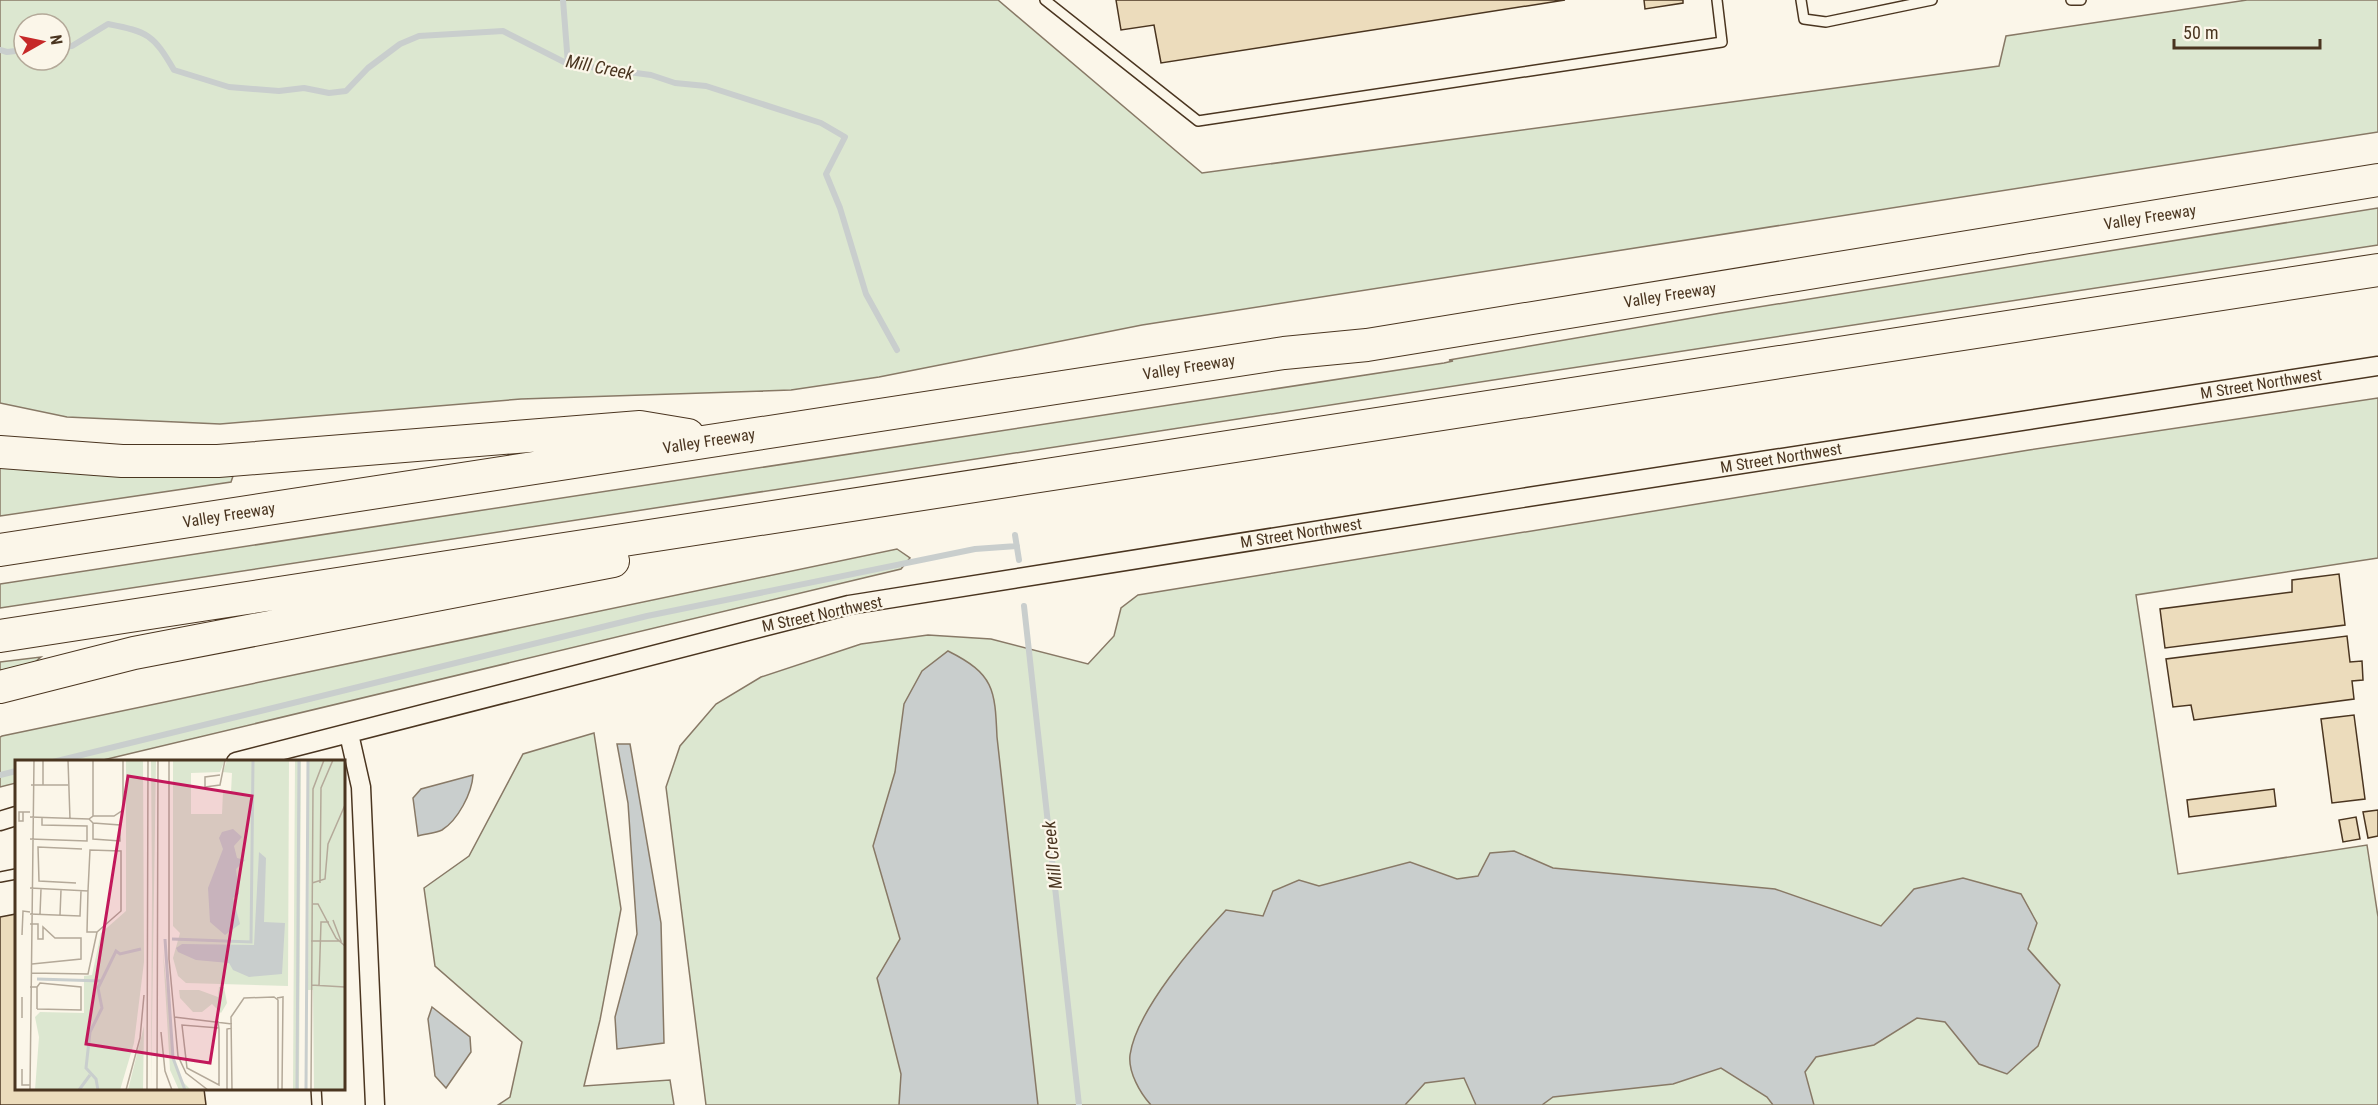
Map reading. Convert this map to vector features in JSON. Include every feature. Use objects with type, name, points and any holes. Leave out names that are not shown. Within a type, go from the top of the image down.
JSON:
[{"type":"highway","name":"Valley Freeway","points":[[0,550],[1284,352],[1378,343],[2378,180]]},
{"type":"highway","points":[[0,636],[2378,270]]},
{"type":"highway","points":[[0,452],[122,461],[218,461],[639,427],[719,439]]},
{"type":"highway","points":[[0,687],[134,653],[1143,460]]},
{"type":"street","name":"M Street Northwest","points":[[244,760],[849,605],[2378,366]]},
{"type":"street","points":[[349,734],[361,787],[375,1105]]},
{"type":"street","points":[[0,821],[15,816]]},
{"type":"lane","points":[[1045,0],[1198,121],[1722,42],[1717,0]]},
{"type":"lane","points":[[1801,0],[1804,19],[1826,21],[1932,0]]},
{"type":"lane","points":[[2071,0],[2081,0]]},
{"type":"lane","points":[[0,877],[15,874]]},
{"type":"lane","points":[[316,1090],[317,1105]]},
{"type":"green space","points":[[0,0],[998,0],[1202,173],[1999,66],[2006,36],[2247,0],[2378,0],[2378,132],[1142,325],[879,377],[791,390],[521,399],[220,424],[67,417],[0,403]]},
{"type":"green space","points":[[2378,208],[2378,245],[0,608],[0,584],[1444,363],[1453,361],[1449,360],[1721,313]]},
{"type":"green space","points":[[2378,398],[2378,558],[2136,595],[2178,874],[2367,845],[2378,917],[2378,1105],[706,1105],[666,787],[680,746],[716,704],[761,677],[861,644],[928,635],[991,639],[1088,664],[1114,636],[1121,608],[1138,595],[2029,450]]},
{"type":"green space","points":[[0,467],[136,477],[233,476],[231,482],[0,516]]},
{"type":"green space","points":[[897,549],[910,558],[901,569],[103,760],[15,760],[15,783],[0,787],[0,737]]},
{"type":"green space","points":[[41,657],[35,662],[0,671],[0,662]]},
{"type":"green space","points":[[594,733],[621,909],[600,1020],[584,1086],[670,1080],[674,1105],[498,1105],[510,1097],[522,1042],[435,966],[424,888],[469,856],[523,754]]},
{"type":"shaded area","points":[[948,651],[975,667],[989,685],[993,695],[1038,1105],[899,1105],[901,1074],[877,978],[900,939],[873,846],[895,772],[904,704],[922,671]]},
{"type":"shaded area","points":[[617,744],[630,744],[661,923],[664,1043],[617,1049],[615,1017],[637,934],[628,803]]},
{"type":"shaded area","points":[[473,775],[467,798],[459,813],[448,826],[437,832],[418,836],[413,798],[421,789]]},
{"type":"shaded area","points":[[1514,851],[1553,868],[1775,889],[1881,926],[1914,889],[1963,878],[2021,894],[2037,923],[2028,949],[2060,985],[2038,1046],[2007,1074],[1979,1064],[1945,1022],[1917,1018],[1874,1045],[1816,1057],[1805,1072],[1814,1105],[1773,1105],[1767,1097],[1721,1068],[1673,1084],[1553,1097],[1542,1105],[1476,1105],[1464,1078],[1425,1083],[1405,1105],[1151,1105],[1143,1095],[1133,1075],[1130,1055],[1143,1018],[1184,958],[1226,910],[1263,916],[1273,891],[1299,880],[1319,886],[1410,862],[1457,879],[1478,876],[1490,853]]},
{"type":"shaded area","points":[[432,1007],[470,1037],[471,1052],[446,1088],[435,1076],[428,1019]]},
{"type":"building","points":[[1116,0],[1565,0],[1161,63],[1154,25],[1121,30]]},
{"type":"building","points":[[1644,0],[1683,0],[1683,3],[1645,9]]},
{"type":"building","points":[[2339,574],[2345,625],[2165,648],[2160,609],[2292,592],[2292,580]]},
{"type":"building","points":[[2347,636],[2350,662],[2362,661],[2363,680],[2352,681],[2354,699],[2194,720],[2191,705],[2173,707],[2166,659]]},
{"type":"building","points":[[2354,715],[2365,799],[2332,803],[2321,719]]},
{"type":"building","points":[[2274,789],[2276,806],[2189,817],[2187,800]]},
{"type":"building","points":[[2378,810],[2378,836],[2368,838],[2363,812]]},
{"type":"building","points":[[2356,817],[2360,839],[2343,842],[2339,820]]},
{"type":"building","points":[[15,914],[15,1090],[204,1090],[206,1105],[0,1105],[0,917]]},
{"type":"waterway","points":[[563,0],[568,64]]},
{"type":"waterway","name":"Mill Creek","points":[[72,46],[108,24],[148,36],[174,70],[229,87],[279,91],[304,88],[329,93],[346,91],[368,68],[400,44],[419,36],[503,31],[568,64],[651,75],[675,83],[706,86],[821,123],[845,137],[826,174],[840,208],[866,294],[897,350]]},
{"type":"waterway","name":"Mill Creek","points":[[0,50],[12,51]]},
{"type":"waterway","name":"Mill Creek","points":[[1015,535],[1019,560]]},
{"type":"waterway","points":[[61,760],[647,616],[975,549],[1017,546]]},
{"type":"waterway","name":"Mill Creek","points":[[1024,606],[1079,1105]]},
{"type":"waterway","points":[[0,775],[15,771]]}]
